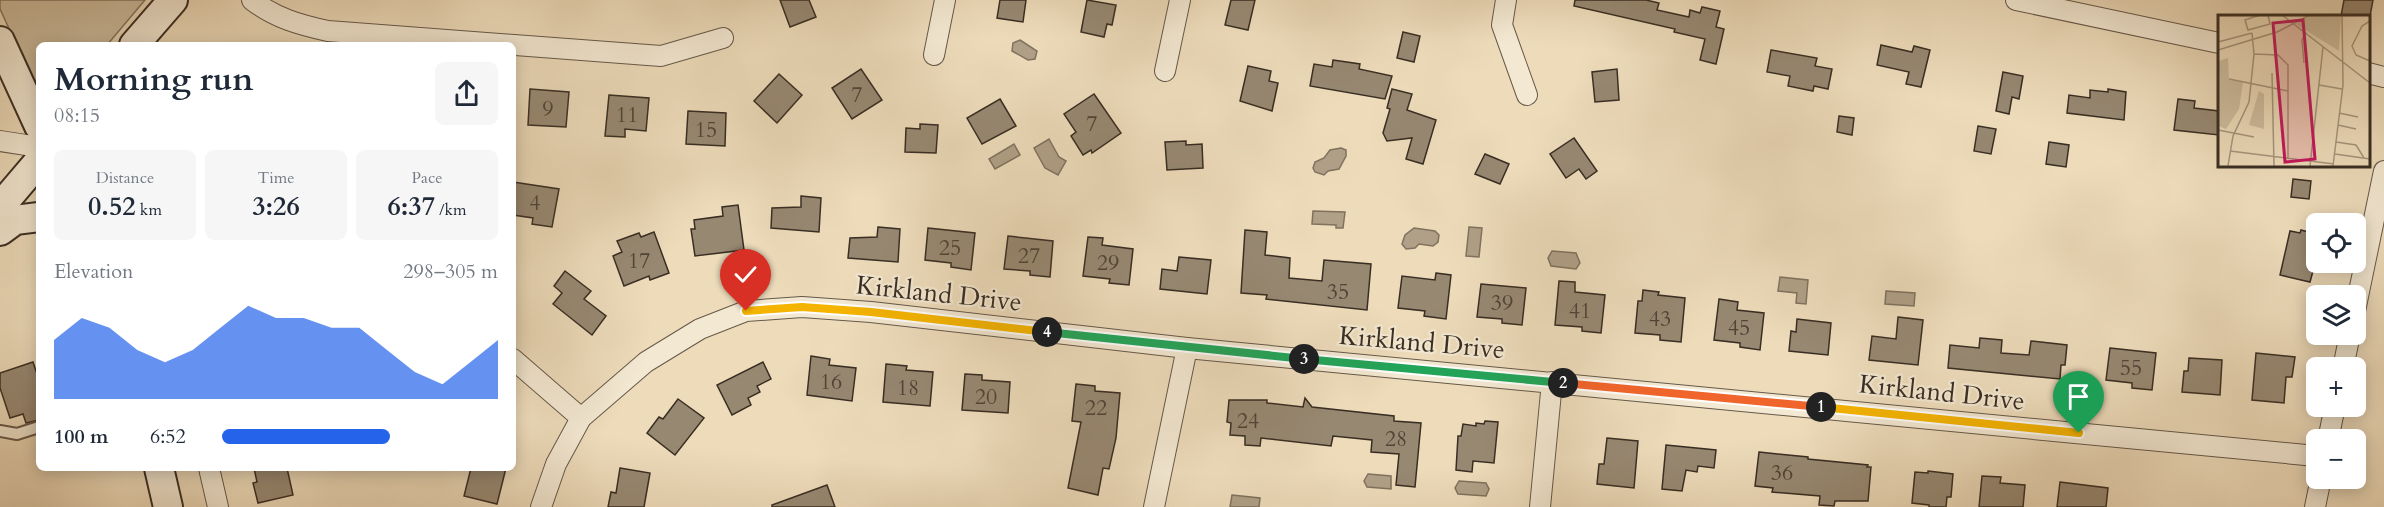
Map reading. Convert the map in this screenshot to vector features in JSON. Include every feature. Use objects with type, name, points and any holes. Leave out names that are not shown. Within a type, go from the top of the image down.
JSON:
[{"type":"main road","points":[[137,42],[173,0]]},
{"type":"main road","points":[[0,41],[36,119]]},
{"type":"main road","points":[[0,207],[36,165]]},
{"type":"main road","points":[[0,231],[15,220],[36,217]]},
{"type":"main road","points":[[160,471],[168,507]]},
{"type":"street","points":[[252,0],[291,23],[328,31],[475,42]]},
{"type":"street","points":[[934,56],[945,0]]},
{"type":"street","points":[[1165,71],[1180,0]]},
{"type":"street","points":[[1506,0],[1502,25],[1527,95]]},
{"type":"street","points":[[2016,0],[2218,43]]},
{"type":"street","points":[[516,45],[661,56],[723,38]]},
{"type":"street","points":[[2369,73],[2384,77]]},
{"type":"street","points":[[0,141],[36,147]]},
{"type":"street","points":[[2360,285],[2384,171]]},
{"type":"street","name":"Kirkland Drive","points":[[541,507],[556,464],[581,418],[646,363],[700,328],[746,311],[802,307],[871,312],[1186,348],[2306,455]]},
{"type":"street","points":[[1155,507],[1186,348]]},
{"type":"street","points":[[516,362],[581,418]]},
{"type":"street","points":[[1540,507],[1552,382]]},
{"type":"street","points":[[210,471],[218,507]]},
{"type":"street","points":[[2315,507],[2319,489]]},
{"type":"lane","points":[[0,431],[17,434],[36,428]]},
{"type":"shaded area","points":[[0,0],[145,0],[110,42],[36,42],[36,87],[0,9]]},
{"type":"shaded area","points":[[1020,40],[1037,51],[1035,59],[1028,60],[1012,51],[1013,43]]},
{"type":"shaded area","points":[[1049,139],[1059,157],[1066,161],[1058,175],[1045,168],[1034,148]]},
{"type":"shaded area","points":[[1014,144],[1020,155],[995,169],[989,159]]},
{"type":"shaded area","points":[[1341,148],[1346,150],[1346,156],[1339,169],[1328,171],[1324,175],[1315,172],[1313,168],[1315,162],[1324,158],[1330,150]]},
{"type":"shaded area","points":[[1313,211],[1345,212],[1343,228],[1336,228],[1336,225],[1312,224]]},
{"type":"shaded area","points":[[1469,227],[1482,228],[1479,257],[1466,256]]},
{"type":"shaded area","points":[[1414,228],[1435,231],[1439,235],[1438,242],[1433,246],[1419,244],[1415,248],[1406,249],[1402,244],[1405,235]]},
{"type":"shaded area","points":[[1552,251],[1576,253],[1580,263],[1576,269],[1551,266],[1548,258]]},
{"type":"shaded area","points":[[1780,277],[1808,280],[1806,304],[1796,303],[1797,293],[1778,291]]},
{"type":"shaded area","points":[[1886,291],[1915,293],[1914,306],[1885,304]]},
{"type":"shaded area","points":[[1368,474],[1391,476],[1391,489],[1367,487],[1364,481]]},
{"type":"shaded area","points":[[1459,481],[1486,483],[1489,489],[1486,496],[1458,494],[1455,488]]},
{"type":"shaded area","points":[[1232,495],[1260,498],[1259,507],[1230,507]]},
{"type":"building","points":[[780,0],[809,0],[816,17],[790,27]]},
{"type":"building","points":[[1000,0],[1026,0],[1023,22],[997,18]]},
{"type":"building","points":[[1087,0],[1116,5],[1112,25],[1107,24],[1104,37],[1081,32]]},
{"type":"building","points":[[1231,0],[1255,0],[1248,30],[1225,25]]},
{"type":"building","points":[[1575,0],[1646,0],[1659,3],[1657,10],[1689,17],[1690,10],[1700,13],[1702,7],[1720,11],[1716,27],[1724,29],[1716,64],[1700,60],[1705,39],[1674,32],[1675,29],[1574,6]]},
{"type":"building","points":[[2344,0],[2373,0],[2370,16],[2341,15]]},
{"type":"building","points":[[1403,32],[1420,36],[1414,62],[1397,58]]},
{"type":"building","points":[[1881,45],[1912,52],[1914,46],[1930,50],[1921,87],[1906,84],[1909,72],[1877,65]]},
{"type":"building","points":[[1771,50],[1817,58],[1815,66],[1832,69],[1828,89],[1814,86],[1813,91],[1788,86],[1790,76],[1767,72]]},
{"type":"building","points":[[1333,60],[1360,64],[1359,69],[1392,76],[1385,99],[1310,86],[1314,64],[1332,67]]},
{"type":"building","points":[[1248,66],[1271,71],[1269,81],[1278,83],[1272,111],[1240,101]]},
{"type":"building","points":[[861,69],[882,100],[852,119],[832,88]]},
{"type":"building","points":[[1617,69],[1619,100],[1595,102],[1592,72]]},
{"type":"building","points":[[2003,72],[2023,76],[2019,99],[2012,97],[2009,114],[1996,111]]},
{"type":"building","points":[[779,74],[802,95],[777,123],[754,101]]},
{"type":"building","points":[[530,89],[569,92],[566,127],[528,125]]},
{"type":"building","points":[[1392,89],[1412,94],[1407,110],[1436,120],[1423,164],[1406,159],[1412,138],[1387,141],[1383,133],[1390,109],[1387,108]]},
{"type":"building","points":[[2108,89],[2126,92],[2124,120],[2067,113],[2069,95],[2090,98],[2090,90],[2108,92]]},
{"type":"building","points":[[1094,94],[1121,133],[1092,153],[1091,150],[1083,155],[1071,136],[1076,132],[1064,114]]},
{"type":"building","points":[[609,95],[649,98],[646,131],[625,129],[625,137],[605,136]]},
{"type":"building","points":[[1000,99],[1016,126],[982,144],[967,118]]},
{"type":"building","points":[[2178,99],[2195,101],[2194,108],[2218,111],[2218,135],[2174,130]]},
{"type":"building","points":[[688,111],[726,113],[725,146],[686,144]]},
{"type":"building","points":[[1839,116],[1854,118],[1852,135],[1837,132]]},
{"type":"building","points":[[920,124],[938,125],[936,153],[905,152],[906,128],[920,129]]},
{"type":"building","points":[[1978,126],[1996,129],[1991,154],[1974,151]]},
{"type":"building","points":[[1574,138],[1597,171],[1586,179],[1579,169],[1566,178],[1550,154]]},
{"type":"building","points":[[1186,141],[1186,145],[1202,144],[1203,168],[1167,170],[1165,142]]},
{"type":"building","points":[[2049,142],[2069,145],[2066,167],[2046,164]]},
{"type":"building","points":[[1485,154],[1509,164],[1500,184],[1475,174]]},
{"type":"building","points":[[2293,179],[2311,181],[2309,199],[2291,197]]},
{"type":"building","points":[[516,182],[559,189],[552,227],[532,224],[533,218],[516,215]]},
{"type":"building","points":[[801,196],[821,198],[819,232],[771,228],[772,208],[801,207]]},
{"type":"building","points":[[738,205],[744,250],[695,256],[691,229],[695,229],[694,220],[723,216],[722,207]]},
{"type":"building","points":[[878,227],[900,229],[898,262],[848,258],[850,238],[877,237]]},
{"type":"building","points":[[928,228],[975,233],[971,270],[951,267],[951,263],[925,260]]},
{"type":"building","points":[[1245,230],[1267,232],[1265,255],[1290,258],[1289,278],[1322,281],[1324,260],[1371,264],[1367,310],[1266,299],[1267,295],[1241,293]]},
{"type":"building","points":[[2301,230],[2306,231],[2306,273],[2312,273],[2310,282],[2280,275],[2290,231],[2300,233]]},
{"type":"building","points":[[654,232],[669,273],[650,280],[649,276],[624,286],[613,256],[622,252],[617,241],[639,233],[641,237]]},
{"type":"building","points":[[1008,236],[1053,241],[1050,277],[1030,275],[1030,271],[1004,269]]},
{"type":"building","points":[[1088,237],[1103,238],[1102,245],[1133,249],[1129,285],[1109,283],[1110,279],[1083,276]]},
{"type":"building","points":[[1179,257],[1211,260],[1207,294],[1160,289],[1162,269],[1177,271]]},
{"type":"building","points":[[565,271],[591,291],[584,299],[606,316],[592,335],[553,304],[562,293],[554,286]]},
{"type":"building","points":[[1436,273],[1451,275],[1446,319],[1424,316],[1425,311],[1398,308],[1402,276],[1435,280]]},
{"type":"building","points":[[1559,281],[1575,282],[1575,292],[1605,295],[1601,333],[1582,331],[1582,327],[1555,325]]},
{"type":"building","points":[[1481,284],[1526,288],[1522,325],[1502,323],[1502,319],[1477,317]]},
{"type":"building","points":[[1643,290],[1659,292],[1658,295],[1685,298],[1681,342],[1660,340],[1660,335],[1635,333],[1638,301],[1642,301]]},
{"type":"building","points":[[1719,299],[1738,302],[1737,310],[1764,313],[1760,350],[1740,347],[1740,343],[1714,340]]},
{"type":"building","points":[[1898,317],[1923,320],[1918,365],[1869,360],[1872,336],[1896,339]]},
{"type":"building","points":[[1797,319],[1831,323],[1828,355],[1789,351],[1791,331],[1796,332]]},
{"type":"building","points":[[1980,338],[2002,340],[2001,353],[2029,355],[2031,341],[2067,345],[2065,365],[2061,365],[2060,379],[1948,368],[1950,345],[1979,348]]},
{"type":"building","points":[[2110,348],[2156,353],[2152,390],[2132,388],[2132,383],[2106,380]]},
{"type":"building","points":[[2256,353],[2295,357],[2292,377],[2286,377],[2284,403],[2252,400]]},
{"type":"building","points":[[811,356],[830,359],[829,365],[856,368],[852,401],[807,395]]},
{"type":"building","points":[[2189,358],[2222,360],[2220,395],[2182,392],[2184,371],[2188,371]]},
{"type":"building","points":[[33,362],[36,371],[36,421],[26,423],[23,414],[10,418],[0,388],[0,373]]},
{"type":"building","points":[[763,362],[771,379],[757,386],[760,392],[748,398],[751,405],[732,415],[717,385]]},
{"type":"building","points":[[886,364],[907,366],[906,370],[933,372],[930,406],[883,402]]},
{"type":"building","points":[[965,374],[982,375],[982,380],[1010,382],[1008,413],[962,410]]},
{"type":"building","points":[[1076,384],[1095,386],[1095,391],[1120,393],[1116,438],[1109,469],[1103,468],[1098,495],[1068,488],[1081,422],[1072,421]]},
{"type":"building","points":[[1305,398],[1312,407],[1394,416],[1394,421],[1421,423],[1415,487],[1396,485],[1399,454],[1371,452],[1372,440],[1333,436],[1331,446],[1261,438],[1260,446],[1245,445],[1245,436],[1230,435],[1231,423],[1227,422],[1229,400],[1267,400],[1267,403],[1303,407]]},
{"type":"building","points":[[678,399],[704,418],[675,455],[647,433],[659,417],[663,419]]},
{"type":"building","points":[[1485,421],[1498,422],[1494,463],[1473,461],[1472,472],[1456,470],[1458,436],[1461,436],[1463,424],[1476,426],[1476,423],[1484,424]]},
{"type":"building","points":[[1607,438],[1638,441],[1634,488],[1597,484],[1599,464],[1604,464]]},
{"type":"building","points":[[1666,445],[1716,450],[1714,468],[1698,466],[1697,472],[1686,470],[1682,491],[1662,489]]},
{"type":"building","points":[[1759,452],[1868,465],[1867,467],[1871,467],[1868,501],[1835,501],[1834,506],[1819,505],[1820,496],[1772,492],[1773,488],[1755,486]]},
{"type":"building","points":[[620,468],[650,473],[644,507],[608,507],[611,492],[616,493]]},
{"type":"building","points":[[255,471],[288,471],[293,495],[258,503],[253,483],[257,482]]},
{"type":"building","points":[[470,471],[505,471],[497,504],[464,496]]},
{"type":"building","points":[[1928,471],[1953,474],[1951,497],[1947,497],[1946,507],[1929,507],[1929,505],[1912,503],[1915,472],[1928,473]]},
{"type":"building","points":[[1982,476],[2001,477],[2000,483],[2025,485],[2023,507],[1979,507]]},
{"type":"building","points":[[2060,482],[2108,488],[2106,507],[2057,507]]},
{"type":"building","points":[[827,485],[835,507],[772,507],[772,505]]},
{"type":"route","points":[[746,311],[802,307],[871,312],[1186,348],[2079,433]]}]
